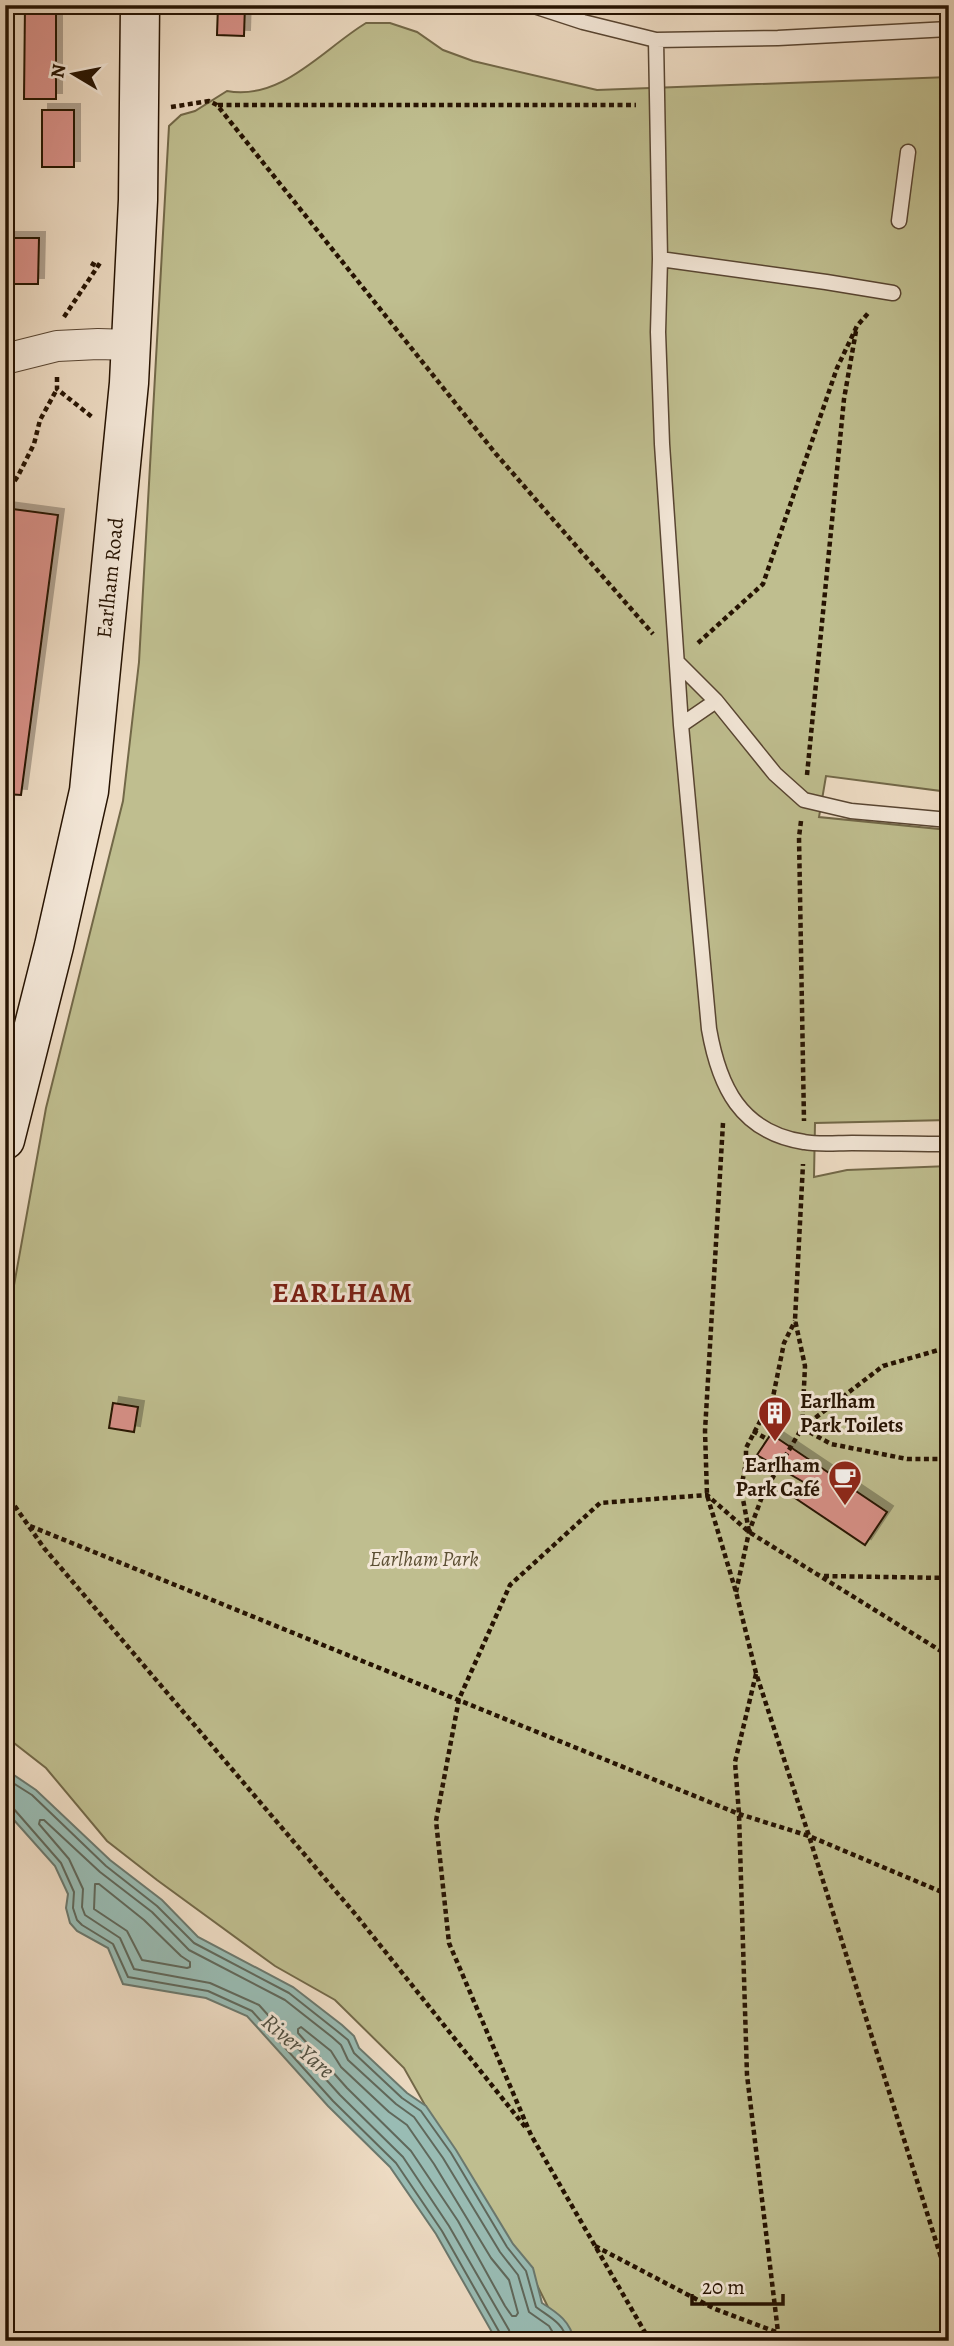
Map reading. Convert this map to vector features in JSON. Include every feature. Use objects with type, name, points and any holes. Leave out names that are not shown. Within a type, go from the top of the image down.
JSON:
[{"type":"main road","name":"Earlham Road","points":[[5,1140],[54,946],[89,791],[131,345],[138,200],[140,5]]},
{"type":"street","points":[[5,359],[57,346],[131,345]]},
{"type":"lane","points":[[531,5],[583,22],[656,40],[778,38],[949,29]]},
{"type":"lane","points":[[656,40],[660,259],[658,332],[662,444],[681,725],[709,1029],[715,1063],[729,1093],[748,1118],[773,1133],[804,1142],[949,1144]]},
{"type":"lane","points":[[899,221],[908,152]]},
{"type":"lane","points":[[660,259],[893,293]]},
{"type":"lane","points":[[677,662],[716,701],[775,774],[804,800],[851,811],[949,820]]},
{"type":"lane","points":[[681,725],[716,701]]},
{"type":"path","points":[[170,107],[209,100],[217,105],[496,454],[677,662],[763,584],[837,368],[857,326],[871,310],[893,293]]},
{"type":"path","points":[[217,105],[657,106]]},
{"type":"path","points":[[5,495],[18,477],[34,444],[40,420],[57,389],[59,324],[102,257]]},
{"type":"path","points":[[91,263],[98,267]]},
{"type":"path","points":[[802,1428],[805,1366],[795,1320],[804,1142],[799,837],[844,399],[857,326]]},
{"type":"path","points":[[57,389],[93,418]]},
{"type":"path","points":[[715,1063],[723,1123],[705,1431],[707,1495],[736,1592],[756,1673],[949,2283]]},
{"type":"path","points":[[749,1532],[741,1489],[746,1448],[772,1397],[783,1343],[795,1320]]},
{"type":"path","points":[[736,1592],[749,1532],[763,1494],[802,1428],[883,1366],[949,1347]]},
{"type":"path","points":[[802,1428],[831,1444],[907,1459],[949,1459]]},
{"type":"path","points":[[753,1431],[766,1439]]},
{"type":"path","points":[[5,1492],[44,1548],[356,1915],[531,2135]]},
{"type":"path","points":[[650,2341],[531,2135],[449,1943],[436,1821],[459,1699],[510,1585],[600,1503],[707,1495],[749,1532],[949,1656]]},
{"type":"path","points":[[30,1526],[739,1814],[809,1836],[949,1895]]},
{"type":"path","points":[[821,1576],[949,1578]]},
{"type":"path","points":[[756,1673],[735,1762],[747,2075],[778,2332],[775,2341]]},
{"type":"path","points":[[594,2246],[715,2309],[800,2341]]},
{"type":"green space","name":"Earlham Park","points":[[366,23],[390,23],[417,32],[443,50],[473,61],[597,90],[949,77],[949,792],[826,776],[819,817],[949,830],[949,1120],[815,1123],[814,1177],[847,1170],[949,1166],[949,2341],[568,2341],[536,2283],[443,2137],[404,2068],[335,2000],[275,1966],[107,1841],[46,1768],[5,1736],[5,1335],[46,1108],[123,801],[139,662],[169,126],[181,115],[195,111],[227,91],[247,92],[284,81]]},
{"type":"water","name":"River Yare","points":[[5,1769],[36,1790],[110,1860],[162,1900],[198,1937],[293,1987],[342,2025],[354,2036],[359,2048],[407,2093],[426,2106],[513,2244],[533,2268],[542,2303],[563,2319],[570,2328],[574,2341],[497,2341],[436,2234],[390,2167],[328,2106],[247,2016],[206,1998],[123,1984],[108,1948],[77,1931],[70,1923],[66,1908],[68,1894],[55,1866],[5,1810]]},
{"type":"building","points":[[25,5],[56,5],[56,99],[24,99]]},
{"type":"building","points":[[218,5],[245,5],[244,36],[217,35]]},
{"type":"building","points":[[42,110],[74,110],[74,167],[42,167]]},
{"type":"building","points":[[5,238],[39,238],[38,284],[5,284]]},
{"type":"building","points":[[5,508],[58,515],[21,795],[5,794]]},
{"type":"building","points":[[113,1403],[138,1407],[134,1432],[109,1428]]},
{"type":"building","name":"Earlham Park Café","points":[[771,1434],[887,1512],[865,1545],[795,1498],[805,1483],[757,1455]]},
{"type":"place","name":"Earlham Park Toilets","points":[[775,1443]]},
{"type":"place","name":"Earlham Park Café","points":[[845,1507]]},
{"type":"district","name":"EARLHAM","points":[[343,1293]]}]
